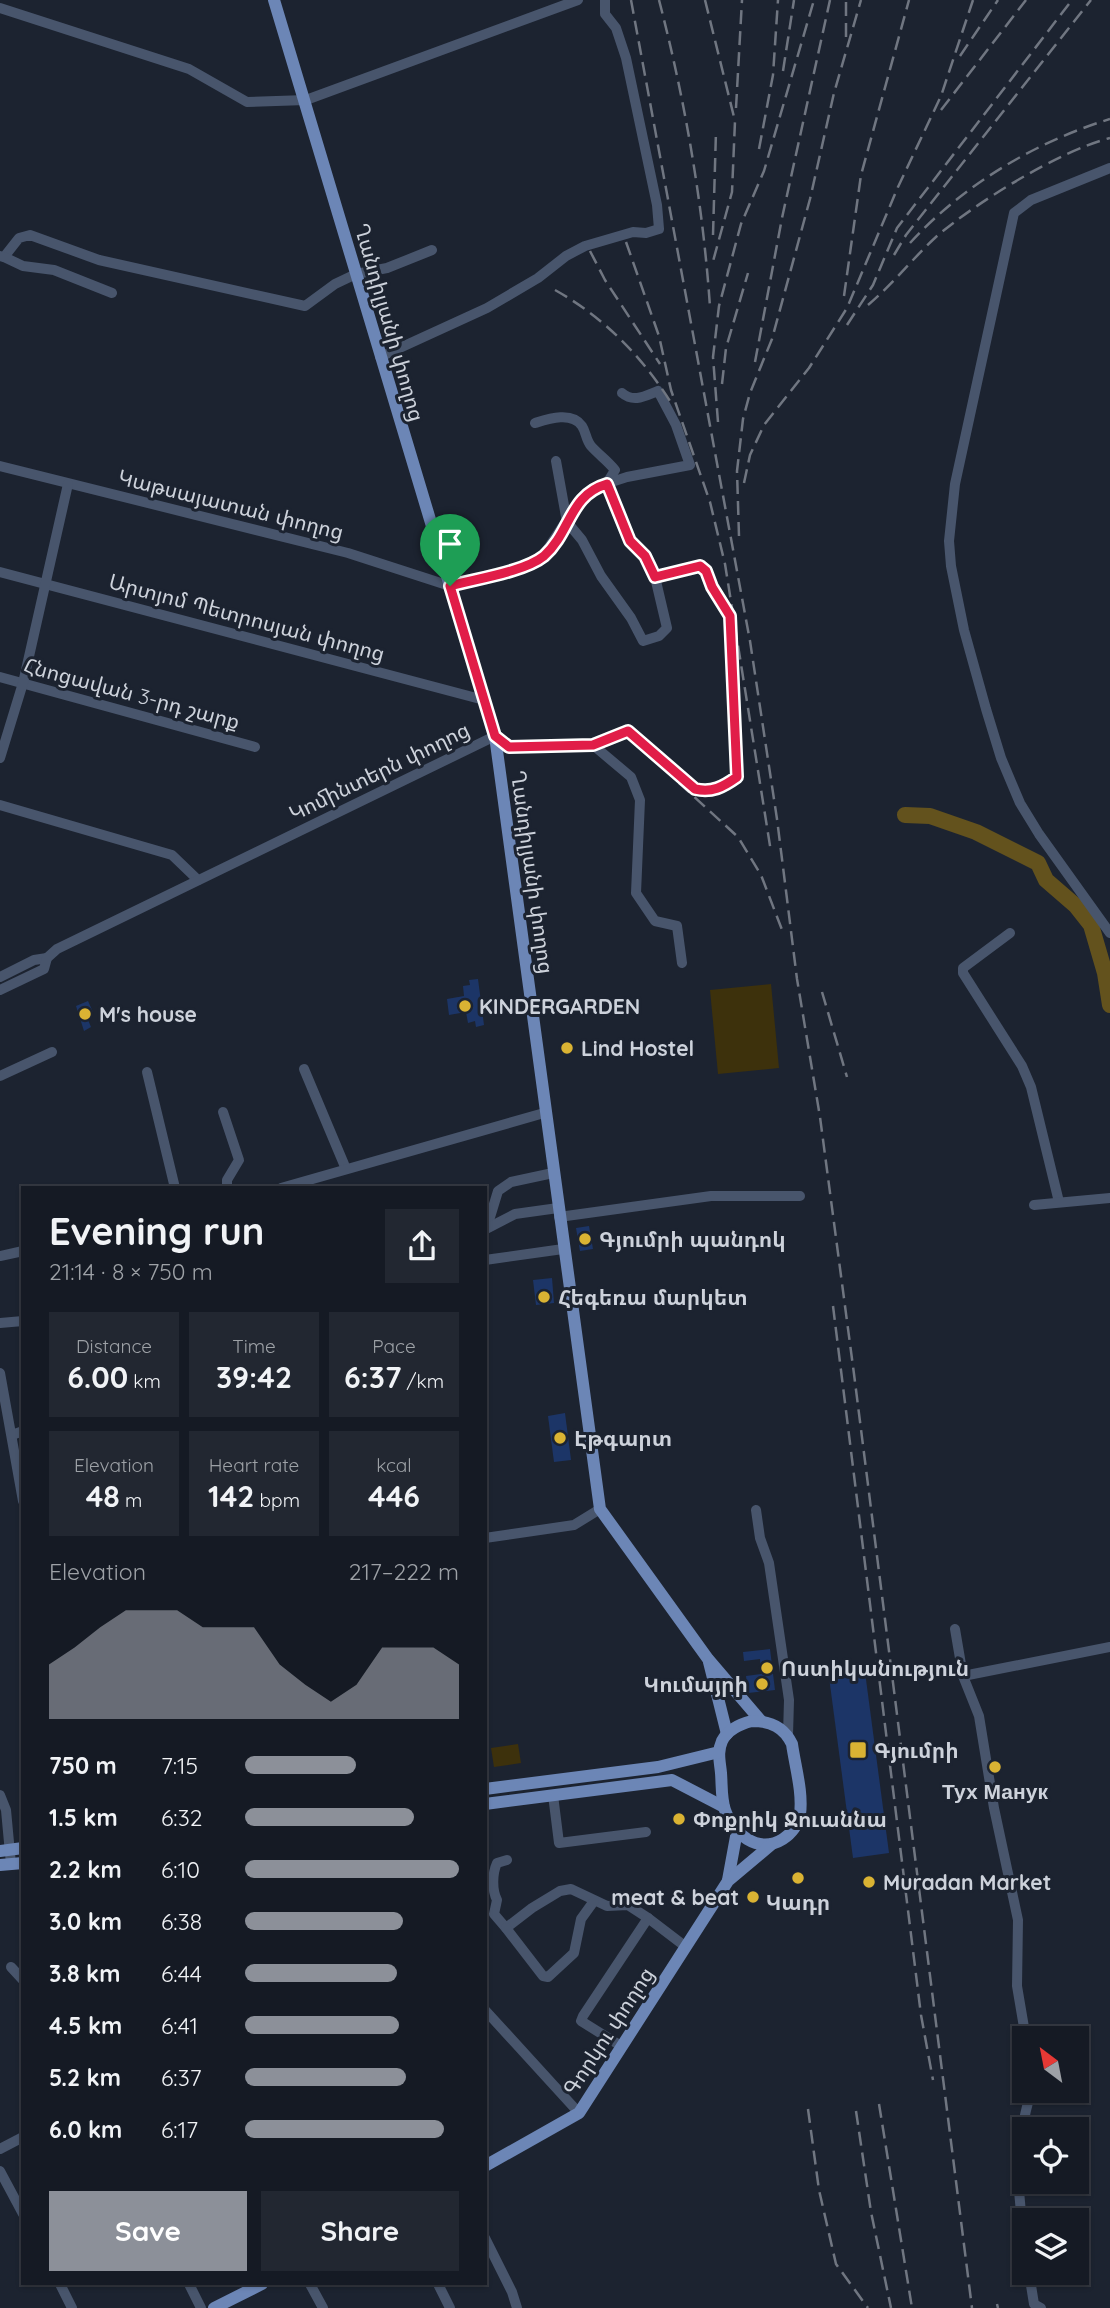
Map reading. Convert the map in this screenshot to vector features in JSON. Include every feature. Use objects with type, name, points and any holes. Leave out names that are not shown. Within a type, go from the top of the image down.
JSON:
[{"type":"main road","name":"Ղանդիլյանի փողոց","points":[[274,0],[495,736],[544,1113],[600,1509],[708,1659],[761,1721]]},
{"type":"main road","name":"Ղանդիլյանի փողոց","points":[[708,1659],[727,1734]]},
{"type":"main road","points":[[761,1721],[774,1724],[788,1735],[792,1745],[801,1810],[799,1822],[779,1842],[755,1843],[737,1831],[724,1807],[719,1752],[727,1734],[740,1724],[761,1721]]},
{"type":"main road","points":[[487,1789],[658,1767],[719,1752]]},
{"type":"main road","points":[[487,1804],[672,1780],[724,1807]]},
{"type":"main road","name":"Գորկու փողոց","points":[[728,1880],[737,1831]]},
{"type":"main road","name":"Գորկու փողոց","points":[[487,2165],[579,2113],[728,1880],[772,1844]]},
{"type":"main road","points":[[214,2308],[260,2285]]},
{"type":"street","points":[[0,8],[189,69],[247,102],[306,100],[578,0]]},
{"type":"street","points":[[380,357],[487,308],[585,246],[633,232],[646,233],[659,229],[657,205],[626,58],[616,28],[605,14],[605,0]]},
{"type":"street","points":[[1110,168],[1031,200],[1014,213],[955,484],[949,541],[951,566],[964,631],[1001,758],[1020,803],[1038,834],[1110,933]]},
{"type":"street","points":[[112,293],[54,270],[23,266],[2,257],[19,238],[30,235],[99,260],[305,306],[335,284],[356,274],[387,268],[432,250]]},
{"type":"street","points":[[450,586],[516,569],[543,556],[582,496],[607,484],[690,465],[676,425],[658,391],[638,399],[622,393]]},
{"type":"street","points":[[535,423],[554,418],[573,418],[582,425],[592,447],[604,455],[615,470],[607,484]]},
{"type":"street","points":[[556,461],[567,522],[582,540],[643,641],[659,636],[667,628],[655,577],[645,556],[630,541],[607,484]]},
{"type":"street","name":"Կաթսայատան փողոց","points":[[0,466],[348,553],[450,586]]},
{"type":"street","points":[[0,758],[23,683],[68,484]]},
{"type":"street","points":[[655,577],[700,566],[706,571],[712,587],[730,616],[737,777],[724,786],[706,792],[695,789],[628,731],[593,745],[631,777],[640,800],[636,893],[655,921],[677,926],[681,963]]},
{"type":"street","name":"Արտյոմ Պետրոսյան փողոց","points":[[0,572],[484,700]]},
{"type":"street","name":"Հնոցավան 3-րդ շարք","points":[[0,677],[255,747]]},
{"type":"street","name":"Կոմինտերն փողոց","points":[[0,990],[44,969],[47,958],[57,949],[495,736],[509,747],[593,745]]},
{"type":"street","points":[[0,805],[172,855],[198,880]]},
{"type":"street","points":[[1010,933],[962,971],[1023,1066],[1031,1087],[1059,1202]]},
{"type":"street","points":[[0,977],[34,960],[47,958]]},
{"type":"street","points":[[0,1076],[52,1052]]},
{"type":"street","points":[[304,1069],[346,1169]]},
{"type":"street","points":[[147,1072],[175,1186]]},
{"type":"street","points":[[223,1112],[239,1160],[227,1180],[228,1186]]},
{"type":"street","points":[[288,1186],[544,1113]]},
{"type":"street","points":[[487,1227],[498,1191],[511,1182],[553,1174]]},
{"type":"street","points":[[487,1229],[515,1214],[711,1196],[800,1196]]},
{"type":"street","points":[[1034,1205],[1110,1198]]},
{"type":"street","points":[[487,1261],[563,1249]]},
{"type":"street","points":[[0,1256],[21,1251]]},
{"type":"street","points":[[0,1323],[21,1321]]},
{"type":"street","points":[[0,1373],[4,1418],[12,1435],[21,1489]]},
{"type":"street","points":[[12,1435],[21,1432]]},
{"type":"street","points":[[487,1538],[574,1525],[600,1509]]},
{"type":"street","points":[[756,1510],[760,1538],[769,1563],[789,1700],[788,1735]]},
{"type":"street","points":[[955,1629],[963,1676],[979,1716],[994,1808],[1018,1920],[1017,1986],[1024,2026]]},
{"type":"street","points":[[963,1676],[1110,1647]]},
{"type":"street","points":[[0,1795],[6,1810],[11,1864]]},
{"type":"street","points":[[553,1795],[559,1843],[646,1832]]},
{"type":"street","points":[[507,1860],[497,1863],[494,1869],[493,1892],[497,1900],[494,1914],[543,1976],[548,1977],[574,1953],[581,1919],[594,1901]]},
{"type":"street","points":[[506,1928],[532,1908],[560,1891],[570,1889],[611,1907],[628,1905],[686,1947]]},
{"type":"street","points":[[621,2046],[581,2021],[648,1918]]},
{"type":"street","points":[[11,1967],[21,1978]]},
{"type":"street","points":[[487,2012],[579,2113]]},
{"type":"street","points":[[1020,2208],[1017,2149],[1028,2104]]},
{"type":"street","points":[[0,2149],[21,2138]]},
{"type":"street","points":[[0,2171],[21,2210]]},
{"type":"street","points":[[487,2242],[517,2308]]},
{"type":"street","points":[[60,2285],[72,2308]]},
{"type":"street","points":[[190,2285],[201,2308]]},
{"type":"street","points":[[311,2285],[323,2308]]},
{"type":"street","points":[[438,2285],[450,2308]]},
{"type":"street","points":[[1031,2285],[1034,2304],[1041,2308]]},
{"type":"shaded area","points":[[771,984],[779,1068],[718,1074],[710,990]]},
{"type":"shaded area","points":[[518,1744],[521,1763],[494,1767],[491,1748]]},
{"type":"building","name":"KINDERGARDEN","points":[[478,979],[484,1025],[476,1027],[475,1021],[468,1023],[466,1012],[449,1015],[447,999],[464,996],[463,986],[470,985],[469,980]]},
{"type":"building","name":"M's house","points":[[88,1001],[93,1012],[86,1015],[91,1027],[84,1031],[76,1006]]},
{"type":"building","name":"Գյումրի պանդոկ","points":[[589,1226],[593,1249],[580,1251],[576,1228]]},
{"type":"building","name":"Հեգեռա մարկետ","points":[[552,1278],[554,1303],[536,1305],[533,1280]]},
{"type":"building","name":"Էթգարտ","points":[[565,1413],[571,1460],[554,1462],[548,1416]]},
{"type":"building","name":"Ոստիկանություն","points":[[770,1649],[775,1690],[748,1693],[746,1676],[761,1674],[760,1659],[744,1661],[743,1652]]},
{"type":"building","name":"Գյումրի","points":[[865,1672],[889,1853],[853,1858],[829,1677]]},
{"type":"waterway","points":[[905,815],[930,816],[976,832],[1038,863],[1046,880],[1076,906],[1091,925],[1105,973],[1110,1005]]},
{"type":"railway","points":[[631,0],[750,641],[777,819],[797,979],[820,1117],[854,1374],[972,2308]]},
{"type":"railway","points":[[659,0],[692,152],[710,307]]},
{"type":"railway","points":[[705,0],[735,121],[732,192],[712,265]]},
{"type":"railway","points":[[736,108],[742,0]]},
{"type":"railway","points":[[759,149],[773,75],[778,0]]},
{"type":"railway","points":[[783,71],[794,0]]},
{"type":"railway","points":[[718,422],[713,357],[719,306],[741,224],[764,171],[814,0]]},
{"type":"railway","points":[[755,362],[782,218],[830,0]]},
{"type":"railway","points":[[846,0],[846,37]]},
{"type":"railway","points":[[739,536],[737,471],[743,419],[750,393],[772,339],[810,199],[834,93],[861,0]]},
{"type":"railway","points":[[844,296],[861,175],[909,0]]},
{"type":"railway","points":[[744,483],[750,455],[764,425],[809,368],[847,308],[898,187],[941,96],[973,0]]},
{"type":"railway","points":[[960,56],[998,0]]},
{"type":"railway","points":[[941,110],[1026,0]]},
{"type":"railway","points":[[847,325],[873,285],[897,228],[1072,0]]},
{"type":"railway","points":[[894,255],[906,235],[1091,0]]},
{"type":"railway","points":[[910,243],[953,202],[1002,168],[1055,140],[1110,119]]},
{"type":"railway","points":[[713,235],[716,131]]},
{"type":"railway","points":[[868,305],[937,236],[974,208],[1043,166],[1110,138]]},
{"type":"railway","points":[[626,242],[659,336],[671,390],[710,502],[725,564],[771,852]]},
{"type":"railway","points":[[590,251],[605,280],[660,364]]},
{"type":"railway","points":[[722,384],[726,348],[748,273]]},
{"type":"railway","points":[[555,290],[589,312],[619,338],[646,368],[670,401]]},
{"type":"railway","points":[[679,783],[738,837],[761,875],[784,935]]},
{"type":"railway","points":[[822,992],[847,1077]]},
{"type":"railway","points":[[833,1306],[921,2015],[933,2080]]},
{"type":"railway","points":[[879,2104],[912,2308]]},
{"type":"railway","points":[[808,2109],[819,2190],[836,2264],[868,2308]]},
{"type":"railway","points":[[856,2111],[871,2212],[891,2308]]},
{"type":"railway","points":[[997,2304],[998,2308]]},
{"type":"place","name":"KINDERGARDEN","points":[[465,1006]]},
{"type":"place","name":"M's house","points":[[85,1014]]},
{"type":"place","name":"Lind Hostel","points":[[567,1048]]},
{"type":"place","name":"Գյումրի պանդոկ","points":[[585,1239]]},
{"type":"place","name":"Հեգեռա մարկետ","points":[[544,1297]]},
{"type":"place","name":"Էթգարտ","points":[[560,1438]]},
{"type":"place","name":"Ոստիկանություն","points":[[767,1668]]},
{"type":"place","name":"Կումայրի","points":[[762,1684]]},
{"type":"place","name":"Գյումրի","points":[[858,1750]]},
{"type":"place","name":"Тух Манук","points":[[995,1767]]},
{"type":"place","name":"Փոքրիկ Ջուաննա","points":[[679,1819]]},
{"type":"place","name":"Կադր","points":[[798,1878]]},
{"type":"place","name":"Muradan Market","points":[[869,1882]]},
{"type":"place","name":"meat & beat","points":[[753,1897]]},
{"type":"route","points":[[607,484],[630,541],[645,556],[655,577],[700,566],[706,571],[712,587],[730,616],[737,777],[724,786],[706,792],[695,789],[628,731],[593,745],[509,747],[495,736],[450,586],[516,569],[543,556],[562,531],[582,496],[607,484]]}]
